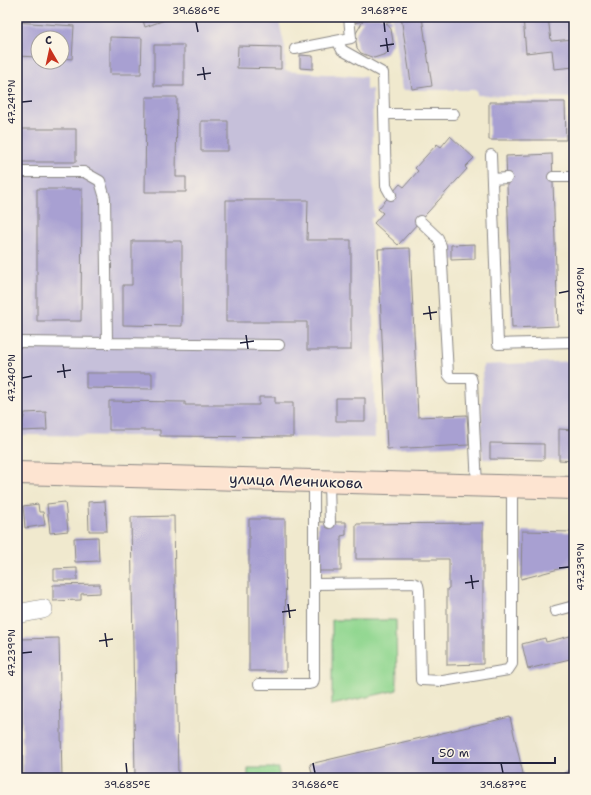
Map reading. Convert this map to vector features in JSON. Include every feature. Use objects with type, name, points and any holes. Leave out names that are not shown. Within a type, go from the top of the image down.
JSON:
[{"type":"main road","name":"улица Мечникова","points":[[17,473],[574,488]]},
{"type":"street","points":[[17,614],[43,609]]},
{"type":"lane","points":[[295,49],[338,42],[351,38],[354,31],[349,17]]},
{"type":"lane","points":[[338,42],[342,50],[383,73],[386,186],[391,195]]},
{"type":"lane","points":[[385,114],[454,114]]},
{"type":"lane","points":[[491,155],[498,344],[574,342]]},
{"type":"lane","points":[[17,172],[84,172],[100,181],[105,198],[107,342]]},
{"type":"lane","points":[[553,177],[574,178]]},
{"type":"lane","points":[[492,179],[507,178]]},
{"type":"lane","points":[[420,221],[438,238],[441,246],[448,374],[451,378],[471,378],[472,382],[477,486]]},
{"type":"lane","points":[[17,342],[279,345]]},
{"type":"lane","points":[[322,481],[330,523]]},
{"type":"lane","points":[[260,684],[309,684],[313,682],[314,679],[314,584],[322,481]]},
{"type":"lane","points":[[314,584],[413,583],[418,585],[420,680],[443,681],[508,670],[512,664],[512,487]]},
{"type":"lane","points":[[555,611],[574,606]]},
{"type":"shaded area","points":[[17,17],[278,17],[285,48],[285,71],[366,77],[366,90],[372,89],[374,217],[371,218],[375,438],[17,435]]},
{"type":"shaded area","points":[[392,17],[574,17],[574,98],[477,95],[477,90],[402,90]]},
{"type":"shaded area","points":[[574,361],[574,461],[483,459],[481,443],[483,365]]},
{"type":"green space","points":[[332,620],[396,620],[397,690],[332,705]]},
{"type":"green space","points":[[248,768],[279,768],[279,778],[248,778]]},
{"type":"building","points":[[142,17],[173,17],[145,27]]},
{"type":"building","points":[[353,17],[390,17],[391,22],[386,23],[391,29],[393,42],[386,54],[374,58],[361,53],[357,48],[355,35],[363,21],[354,23]]},
{"type":"building","points":[[401,17],[422,17],[432,86],[412,89]]},
{"type":"building","points":[[523,17],[548,17],[551,41],[574,39],[574,67],[554,69],[552,50],[526,53]]},
{"type":"building","points":[[17,22],[74,26],[72,59],[70,59],[70,30],[30,30],[30,57],[17,56]]},
{"type":"building","points":[[110,37],[142,38],[141,74],[110,74]]},
{"type":"building","points":[[154,45],[184,45],[184,86],[154,86]]},
{"type":"building","points":[[238,46],[281,47],[281,69],[237,68]]},
{"type":"building","points":[[300,55],[313,56],[313,69],[300,68]]},
{"type":"building","points":[[146,97],[177,97],[176,177],[186,177],[186,192],[145,192]]},
{"type":"building","points":[[489,102],[565,102],[566,140],[489,140]]},
{"type":"building","points":[[201,121],[228,121],[228,151],[201,151]]},
{"type":"building","points":[[17,129],[76,129],[76,162],[17,162]]},
{"type":"building","points":[[450,136],[474,158],[465,167],[467,169],[398,245],[374,223],[383,213],[378,209],[400,184],[404,187],[418,171],[415,168],[437,144],[441,147]]},
{"type":"building","points":[[552,154],[558,326],[512,328],[506,156]]},
{"type":"building","points":[[37,189],[82,189],[81,321],[37,321]]},
{"type":"building","points":[[226,200],[308,200],[307,240],[351,240],[351,350],[307,350],[307,322],[226,322]]},
{"type":"building","points":[[132,241],[182,241],[182,326],[123,325],[123,285],[132,285]]},
{"type":"building","points":[[475,244],[475,259],[451,260],[451,245]]},
{"type":"building","points":[[410,248],[418,417],[467,415],[469,445],[387,449],[378,249]]},
{"type":"building","points":[[86,373],[152,373],[152,389],[86,388]]},
{"type":"building","points":[[259,397],[275,397],[275,403],[293,403],[293,437],[160,436],[160,430],[109,430],[109,401],[185,402],[185,405],[259,405]]},
{"type":"building","points":[[336,398],[365,398],[365,421],[336,421]]},
{"type":"building","points":[[46,412],[47,430],[20,431],[25,413]]},
{"type":"building","points":[[559,429],[574,430],[574,461],[559,460]]},
{"type":"building","points":[[490,443],[544,444],[544,460],[490,459]]},
{"type":"building","points":[[105,501],[107,531],[89,531],[88,502]]},
{"type":"building","points":[[65,502],[68,531],[50,533],[47,504]]},
{"type":"building","points":[[17,503],[21,527],[17,528]]},
{"type":"building","points":[[38,504],[39,512],[43,512],[45,525],[25,528],[23,506]]},
{"type":"building","points":[[174,516],[178,778],[135,778],[131,517]]},
{"type":"building","points":[[249,519],[285,519],[286,671],[249,671]]},
{"type":"building","points":[[318,522],[346,522],[346,535],[341,536],[341,571],[318,571]]},
{"type":"building","points":[[483,523],[483,664],[447,665],[447,589],[449,588],[449,559],[356,559],[356,524]]},
{"type":"building","points":[[522,531],[574,532],[574,565],[521,579]]},
{"type":"building","points":[[98,537],[99,561],[75,562],[74,538]]},
{"type":"building","points":[[77,568],[77,580],[54,580],[54,569]]},
{"type":"building","points":[[100,584],[100,593],[81,594],[81,600],[53,601],[53,585]]},
{"type":"building","points":[[574,635],[574,658],[528,669],[522,644],[545,638],[546,642]]},
{"type":"building","points":[[59,638],[62,778],[23,778],[20,639]]},
{"type":"building","points":[[510,717],[524,778],[313,778],[310,764]]},
{"type":"building","points":[[574,768],[574,778],[565,778],[563,774]]}]
